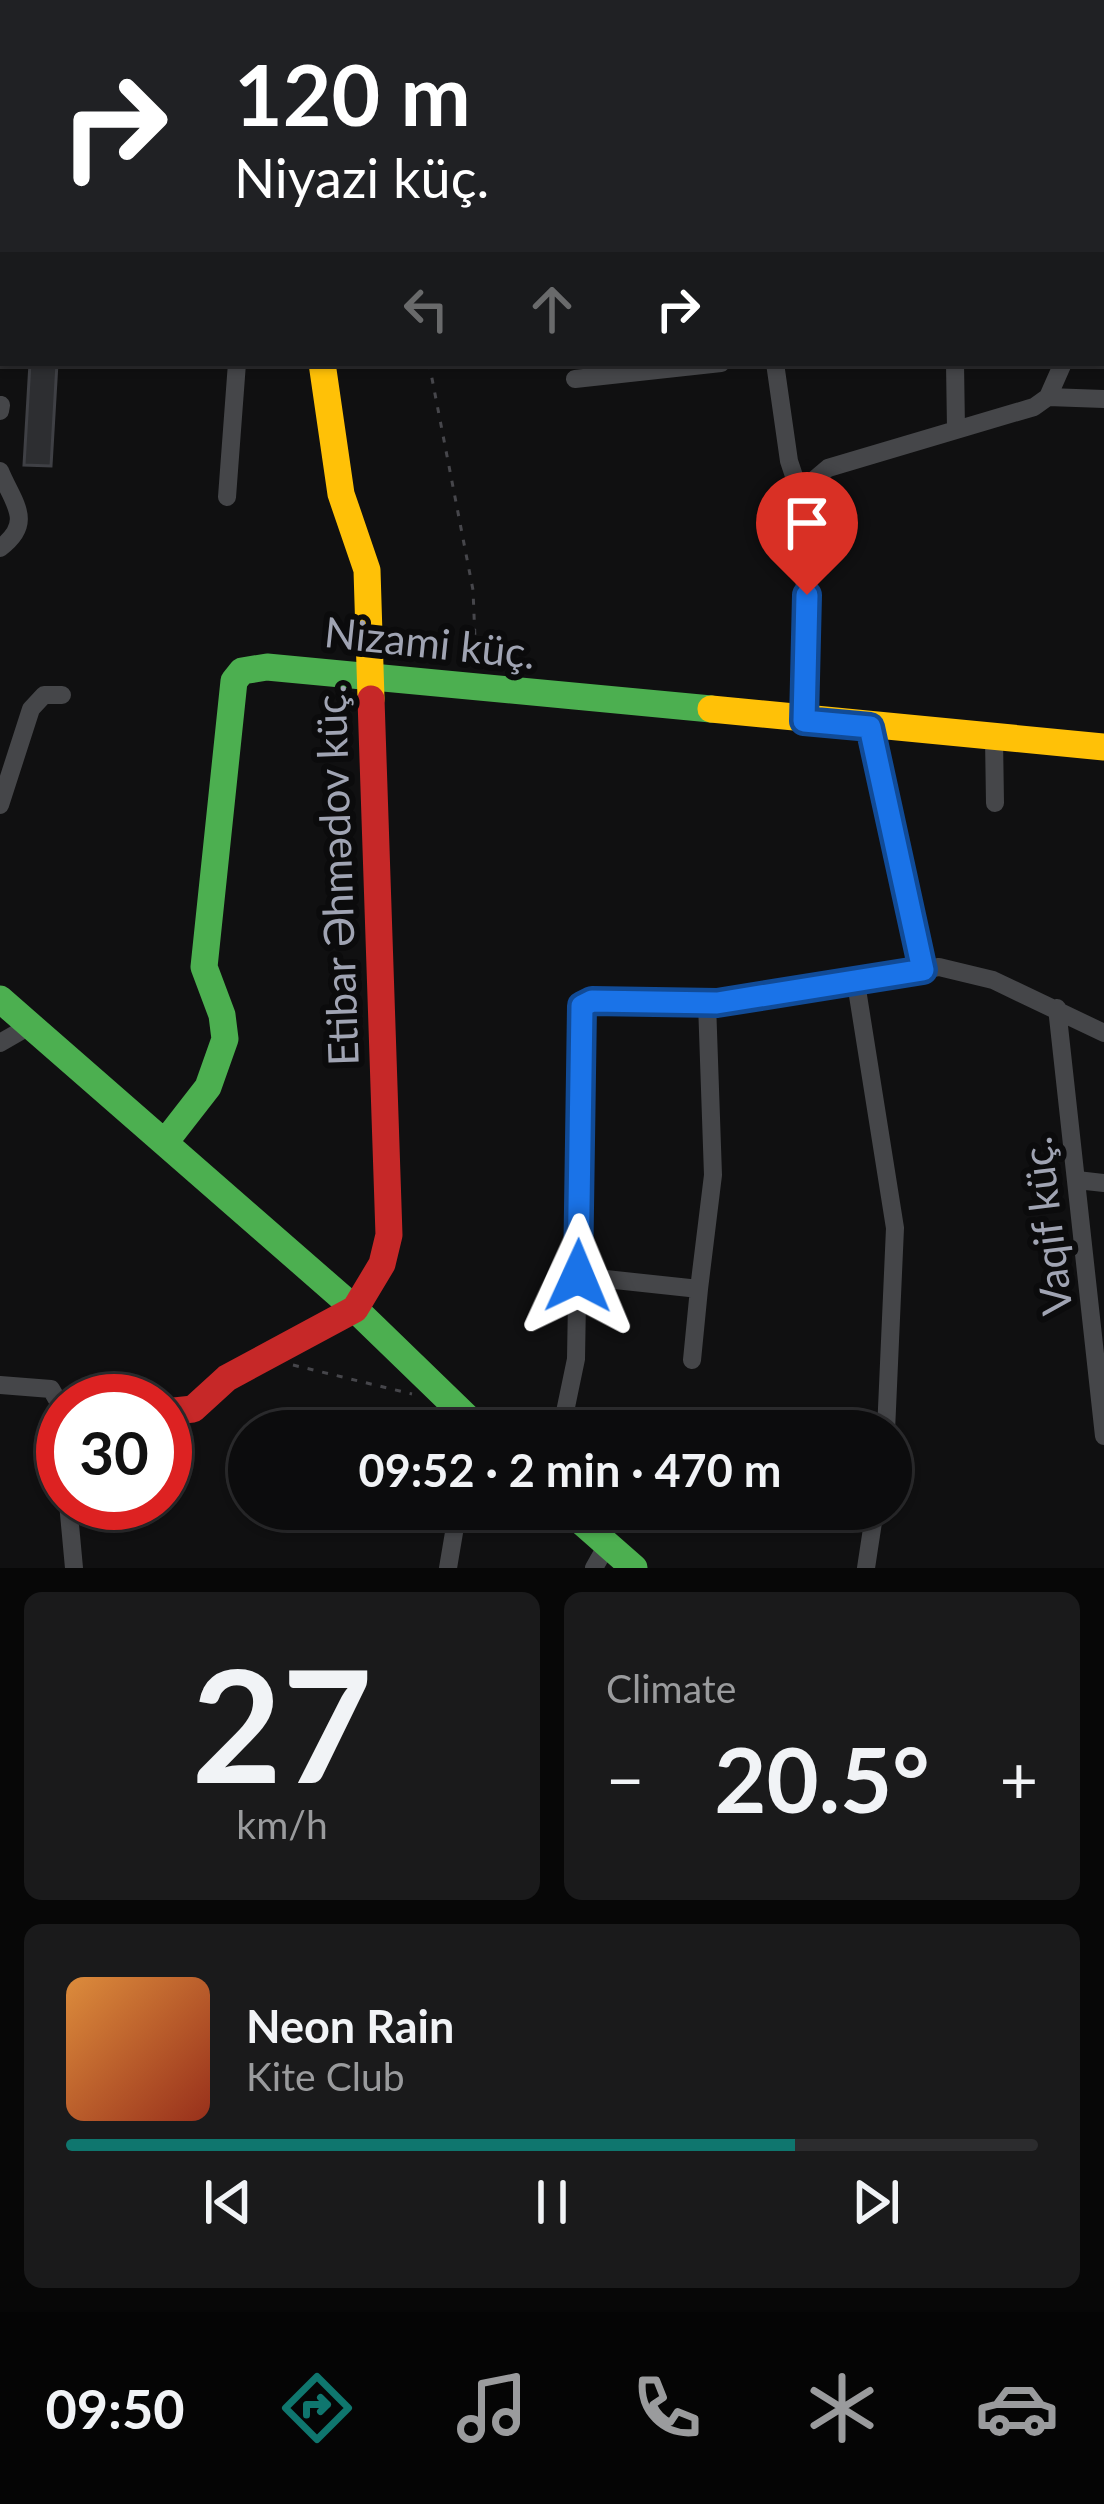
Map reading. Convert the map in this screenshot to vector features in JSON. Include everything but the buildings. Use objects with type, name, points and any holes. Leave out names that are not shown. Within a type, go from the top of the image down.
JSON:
[{"type":"street","points":[[227,497],[237,366]]},
{"type":"street","name":"Etibar Əhmədov küç.","points":[[322,366],[341,494],[367,570],[392,1206],[382,1264],[355,1309]]},
{"type":"street","points":[[575,379],[694,366]]},
{"type":"street","points":[[777,366],[789,461],[805,509]]},
{"type":"street","points":[[955,366],[956,429]]},
{"type":"street","points":[[804,721],[805,509],[815,479],[828,468],[1034,407],[1048,397],[1062,366]]},
{"type":"street","points":[[1048,397],[1104,399]]},
{"type":"street","points":[[0,470],[22,513],[14,538],[0,548]]},
{"type":"street","name":"Nizami küç.","points":[[166,1141],[215,1076],[223,1046],[220,1006],[204,968],[234,681],[254,667],[1104,747]]},
{"type":"street","points":[[0,805],[32,709],[44,695],[62,695]]},
{"type":"street","points":[[870,727],[923,970]]},
{"type":"street","points":[[994,738],[994,803]]},
{"type":"street","points":[[565,1410],[576,1359],[582,1006],[592,1001],[706,1003],[923,970],[958,969],[1057,1008],[1104,1033]]},
{"type":"street","points":[[856,983],[892,1191],[896,1279],[887,1410]]},
{"type":"street","points":[[0,999],[355,1309],[457,1410]]},
{"type":"street","points":[[692,1360],[713,1174],[706,1003]]},
{"type":"street","name":"Vaqif küç.","points":[[1057,1008],[1077,1180],[1098,1301],[1104,1436]]},
{"type":"street","points":[[0,1043],[33,1024]]},
{"type":"street","points":[[1077,1180],[1104,1183]]},
{"type":"street","points":[[578,1276],[699,1289]]},
{"type":"street","points":[[192,1409],[227,1378],[355,1309]]},
{"type":"street","points":[[0,1385],[36,1388]]},
{"type":"street","points":[[70,1530],[74,1568]]},
{"type":"street","points":[[448,1568],[454,1530]]},
{"type":"street","points":[[582,1530],[600,1556],[634,1568]]},
{"type":"street","points":[[866,1568],[872,1530]]},
{"type":"path","points":[[430,366],[473,590],[474,688]]},
{"type":"path","points":[[272,1352],[296,1367],[413,1394],[437,1389]]},
{"type":"traffic: fast","points":[[166,1141],[208,1087],[225,1039],[222,1015],[204,967],[234,681],[242,671],[267,667],[711,709]]},
{"type":"traffic: fast","points":[[0,999],[355,1309],[459,1410]]},
{"type":"traffic: fast","points":[[591,1530],[634,1568]]},
{"type":"traffic: slow","points":[[322,366],[341,494],[367,570],[371,699]]},
{"type":"traffic: slow","points":[[711,709],[1104,747]]},
{"type":"traffic: jam","points":[[192,1409],[227,1378],[355,1309],[382,1264],[389,1235],[371,699]]},
{"type":"route","points":[[578,1276],[582,1006],[592,1001],[717,1003],[923,970],[870,727],[804,721],[807,595]]}]
